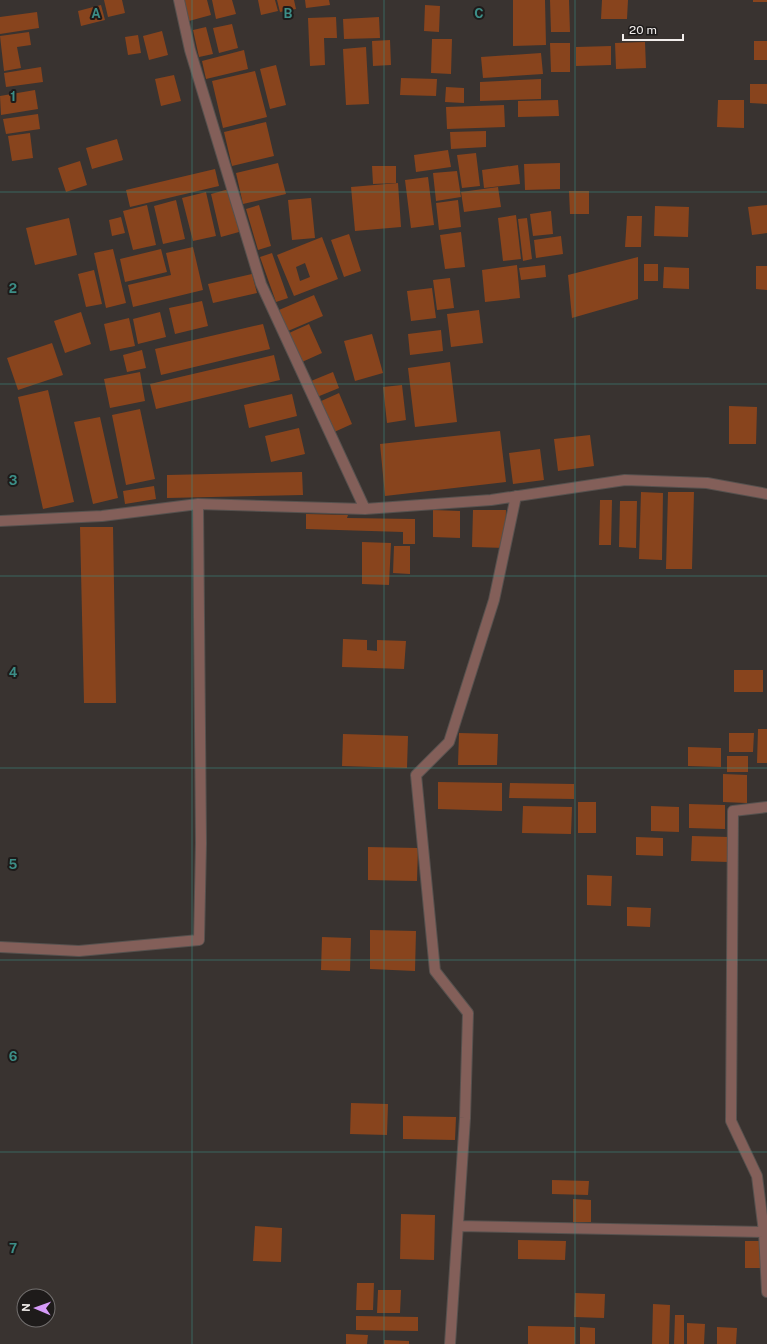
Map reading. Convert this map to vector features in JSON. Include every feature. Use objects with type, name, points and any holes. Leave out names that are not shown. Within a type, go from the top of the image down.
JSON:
[{"type":"street","points":[[179,0],[190,50],[261,284],[364,509]]},
{"type":"street","points":[[0,521],[102,516],[198,504],[364,509],[491,500],[625,480],[707,483],[767,494]]},
{"type":"street","points":[[450,1344],[465,1118],[468,1013],[435,971],[416,776],[449,742],[494,600],[516,496]]},
{"type":"street","points":[[0,947],[79,951],[199,940],[201,835],[198,504]]},
{"type":"street","points":[[767,807],[733,811],[731,1121],[757,1176],[764,1232],[767,1292]]},
{"type":"street","points":[[458,1226],[764,1232]]},
{"type":"building","points":[[104,0],[122,0],[125,13],[108,17]]},
{"type":"building","points":[[184,0],[207,0],[211,15],[189,21]]},
{"type":"building","points":[[212,0],[232,0],[236,14],[216,19]]},
{"type":"building","points":[[258,0],[275,0],[278,11],[261,15]]},
{"type":"building","points":[[277,0],[294,0],[296,9],[280,12]]},
{"type":"building","points":[[305,0],[329,0],[330,5],[306,8]]},
{"type":"building","points":[[513,0],[545,0],[546,45],[513,46]]},
{"type":"building","points":[[550,0],[569,0],[570,32],[551,32]]},
{"type":"building","points":[[602,0],[628,0],[627,19],[601,19]]},
{"type":"building","points":[[753,0],[767,0],[767,2],[753,2]]},
{"type":"building","points":[[101,5],[105,20],[81,26],[78,11]]},
{"type":"building","points":[[425,5],[440,6],[439,32],[424,31]]},
{"type":"building","points":[[37,12],[39,28],[0,34],[0,17]]},
{"type":"building","points":[[336,17],[337,38],[324,38],[325,65],[310,66],[308,18]]},
{"type":"building","points":[[379,17],[380,38],[344,39],[343,19]]},
{"type":"building","points":[[232,24],[238,48],[219,53],[213,28]]},
{"type":"building","points":[[206,27],[213,54],[199,57],[193,30]]},
{"type":"building","points":[[162,31],[168,55],[149,60],[143,36]]},
{"type":"building","points":[[29,32],[31,45],[17,47],[21,68],[4,71],[0,36]]},
{"type":"building","points":[[138,35],[141,53],[128,55],[125,37]]},
{"type":"building","points":[[432,39],[452,39],[451,74],[431,73]]},
{"type":"building","points":[[390,40],[391,65],[373,66],[372,41]]},
{"type":"building","points":[[754,41],[767,41],[767,60],[754,60]]},
{"type":"building","points":[[645,42],[646,68],[616,69],[615,43]]},
{"type":"building","points":[[550,43],[570,43],[570,72],[551,72]]},
{"type":"building","points":[[611,46],[611,65],[576,66],[576,47]]},
{"type":"building","points":[[366,47],[369,104],[346,105],[343,49]]},
{"type":"building","points":[[244,50],[248,69],[206,79],[202,61]]},
{"type":"building","points":[[541,53],[543,74],[483,78],[481,57]]},
{"type":"building","points":[[276,65],[286,105],[270,109],[260,69]]},
{"type":"building","points":[[41,67],[43,82],[6,87],[4,73]]},
{"type":"building","points":[[255,71],[267,117],[223,128],[212,81]]},
{"type":"building","points":[[174,75],[181,101],[161,106],[155,79]]},
{"type":"building","points":[[401,78],[437,79],[436,96],[400,95]]},
{"type":"building","points":[[541,79],[541,99],[480,101],[480,82]]},
{"type":"building","points":[[750,84],[767,84],[767,104],[750,103]]},
{"type":"building","points":[[446,87],[464,88],[464,103],[445,102]]},
{"type":"building","points":[[35,90],[38,109],[1,115],[0,96]]},
{"type":"building","points":[[558,100],[559,116],[518,117],[518,101]]},
{"type":"building","points":[[718,100],[744,100],[744,128],[717,127]]},
{"type":"building","points":[[504,105],[505,127],[447,129],[446,107]]},
{"type":"building","points":[[38,114],[40,129],[6,134],[3,119]]},
{"type":"building","points":[[266,122],[274,156],[232,166],[224,132]]},
{"type":"building","points":[[486,131],[486,147],[451,149],[450,132]]},
{"type":"building","points":[[30,133],[33,158],[12,161],[8,136]]},
{"type":"building","points":[[117,139],[123,160],[92,169],[86,148]]},
{"type":"building","points":[[448,150],[451,167],[416,172],[414,155]]},
{"type":"building","points":[[476,153],[480,186],[462,188],[457,155]]},
{"type":"building","points":[[80,161],[87,185],[66,192],[58,168]]},
{"type":"building","points":[[278,163],[286,194],[243,204],[236,173]]},
{"type":"building","points":[[560,163],[560,189],[525,190],[524,164]]},
{"type":"building","points":[[518,165],[520,184],[484,188],[482,170]]},
{"type":"building","points":[[372,166],[396,166],[396,183],[373,184]]},
{"type":"building","points":[[215,169],[219,186],[130,207],[126,190]]},
{"type":"building","points":[[457,171],[461,197],[436,201],[433,173]]},
{"type":"building","points":[[428,177],[434,225],[411,228],[405,180]]},
{"type":"building","points":[[398,183],[401,227],[355,231],[351,187]]},
{"type":"building","points":[[498,187],[501,207],[464,212],[461,192]]},
{"type":"building","points":[[229,189],[239,232],[221,237],[211,194]]},
{"type":"building","points":[[569,191],[589,191],[589,214],[570,214]]},
{"type":"building","points":[[206,192],[216,236],[193,241],[182,198]]},
{"type":"building","points":[[311,198],[315,238],[292,240],[288,200]]},
{"type":"building","points":[[176,200],[185,239],[163,244],[154,206]]},
{"type":"building","points":[[458,200],[461,227],[439,230],[436,203]]},
{"type":"building","points":[[147,205],[156,245],[133,250],[123,211]]},
{"type":"building","points":[[259,205],[271,246],[258,250],[246,209]]},
{"type":"building","points":[[767,205],[767,233],[752,235],[748,207]]},
{"type":"building","points":[[655,206],[689,207],[688,237],[654,236]]},
{"type":"building","points":[[551,211],[553,234],[533,236],[530,214]]},
{"type":"building","points":[[516,215],[521,259],[503,261],[498,218]]},
{"type":"building","points":[[627,216],[642,216],[641,247],[625,247]]},
{"type":"building","points":[[121,217],[125,233],[112,236],[109,220]]},
{"type":"building","points":[[69,218],[77,255],[35,265],[26,228]]},
{"type":"building","points":[[527,218],[532,259],[523,261],[518,219]]},
{"type":"building","points":[[461,232],[465,267],[445,269],[440,235]]},
{"type":"building","points":[[349,234],[361,271],[344,277],[331,240]]},
{"type":"building","points":[[561,236],[563,254],[536,258],[534,240]]},
{"type":"building","points":[[322,237],[338,279],[294,296],[277,255]],"holes":[[[305,263],[310,277],[300,281],[296,267]]]},
{"type":"building","points":[[193,247],[203,290],[133,307],[128,285],[171,275],[166,253]]},
{"type":"building","points":[[113,249],[126,303],[106,308],[94,253]]},
{"type":"building","points":[[161,249],[167,272],[125,282],[120,259]]},
{"type":"building","points":[[272,253],[288,298],[276,302],[260,257]]},
{"type":"building","points":[[638,257],[638,299],[572,318],[568,275]]},
{"type":"building","points":[[644,264],[658,264],[658,281],[644,281]]},
{"type":"building","points":[[517,265],[520,298],[485,302],[482,270]]},
{"type":"building","points":[[545,265],[546,277],[521,280],[519,268]]},
{"type":"building","points":[[756,266],[767,266],[767,290],[756,289]]},
{"type":"building","points":[[664,267],[689,268],[689,289],[663,288]]},
{"type":"building","points":[[94,270],[102,304],[86,307],[78,274]]},
{"type":"building","points":[[252,274],[257,293],[213,303],[208,284]]},
{"type":"building","points":[[450,278],[454,308],[437,310],[433,280]]},
{"type":"building","points":[[432,288],[436,318],[411,321],[407,291]]},
{"type":"building","points":[[314,295],[323,316],[288,331],[279,310]]},
{"type":"building","points":[[202,301],[208,326],[175,334],[169,308]]},
{"type":"building","points":[[479,310],[483,343],[451,347],[447,314]]},
{"type":"building","points":[[81,312],[91,344],[65,353],[54,321]]},
{"type":"building","points":[[160,312],[166,337],[138,344],[133,319]]},
{"type":"building","points":[[129,318],[135,346],[110,351],[104,324]]},
{"type":"building","points":[[263,324],[270,349],[161,375],[155,349]]},
{"type":"building","points":[[309,324],[322,353],[302,362],[289,333]]},
{"type":"building","points":[[441,330],[443,351],[410,355],[408,334]]},
{"type":"building","points":[[372,334],[383,373],[355,381],[344,341]]},
{"type":"building","points":[[52,343],[63,375],[18,390],[7,358]]},
{"type":"building","points":[[142,350],[146,368],[127,372],[123,355]]},
{"type":"building","points":[[274,355],[280,380],[156,409],[150,384]]},
{"type":"building","points":[[450,362],[457,422],[415,427],[408,368]]},
{"type":"building","points":[[140,372],[145,401],[110,408],[104,379]]},
{"type":"building","points":[[333,372],[339,388],[317,397],[311,381]]},
{"type":"building","points":[[402,385],[406,420],[387,423],[383,387]]},
{"type":"building","points":[[48,390],[74,502],[43,509],[18,397]]},
{"type":"building","points":[[339,393],[352,424],[332,433],[319,402]]},
{"type":"building","points":[[292,394],[297,416],[249,428],[244,405]]},
{"type":"building","points":[[729,406],[757,407],[756,444],[729,444]]},
{"type":"building","points":[[140,409],[155,479],[126,485],[112,415]]},
{"type":"building","points":[[100,417],[118,498],[93,504],[74,422]]},
{"type":"building","points":[[299,428],[305,454],[271,462],[265,436]]},
{"type":"building","points":[[500,431],[506,482],[385,496],[380,444]]},
{"type":"building","points":[[590,435],[594,466],[558,471],[554,439]]},
{"type":"building","points":[[540,449],[544,480],[513,484],[509,453]]},
{"type":"building","points":[[302,472],[303,495],[167,498],[167,475]]},
{"type":"building","points":[[154,486],[156,499],[125,504],[123,491]]},
{"type":"building","points":[[641,492],[663,493],[662,560],[639,559]]},
{"type":"building","points":[[668,492],[694,492],[692,569],[666,569]]},
{"type":"building","points":[[600,500],[612,500],[611,545],[599,545]]},
{"type":"building","points":[[620,501],[637,501],[636,548],[619,547]]},
{"type":"building","points":[[433,510],[460,511],[460,538],[433,537]]},
{"type":"building","points":[[473,510],[506,510],[505,548],[472,547]]},
{"type":"building","points":[[306,514],[348,515],[347,518],[415,519],[415,544],[403,544],[403,532],[306,529]]},
{"type":"building","points":[[80,527],[113,527],[116,703],[84,703]]},
{"type":"building","points":[[362,542],[391,543],[389,585],[362,584]]},
{"type":"building","points":[[394,546],[410,546],[410,574],[393,573]]},
{"type":"building","points":[[343,639],[367,640],[367,650],[377,651],[377,640],[406,641],[404,669],[342,667]]},
{"type":"building","points":[[734,670],[763,670],[763,692],[734,692]]},
{"type":"building","points":[[758,729],[767,729],[767,763],[757,763]]},
{"type":"building","points":[[459,733],[498,734],[497,765],[458,765]]},
{"type":"building","points":[[729,733],[754,733],[753,752],[729,752]]},
{"type":"building","points":[[343,734],[408,736],[407,768],[342,766]]},
{"type":"building","points":[[688,747],[721,748],[721,767],[688,766]]},
{"type":"building","points":[[727,756],[748,756],[748,772],[727,772]]},
{"type":"building","points":[[723,774],[747,775],[747,803],[723,802]]},
{"type":"building","points":[[438,782],[502,783],[502,811],[438,809]]},
{"type":"building","points":[[510,783],[574,784],[574,799],[509,798]]},
{"type":"building","points":[[578,802],[596,802],[596,833],[578,833]]},
{"type":"building","points":[[689,804],[725,805],[725,829],[689,828]]},
{"type":"building","points":[[523,806],[572,807],[571,834],[522,833]]},
{"type":"building","points":[[651,806],[679,807],[679,832],[651,831]]},
{"type":"building","points":[[692,836],[729,837],[729,862],[691,861]]},
{"type":"building","points":[[636,837],[663,838],[663,856],[636,855]]},
{"type":"building","points":[[368,847],[418,848],[417,881],[368,880]]},
{"type":"building","points":[[587,875],[612,876],[611,906],[587,905]]},
{"type":"building","points":[[627,907],[651,908],[650,927],[627,926]]},
{"type":"building","points":[[370,930],[416,931],[415,971],[370,969]]},
{"type":"building","points":[[322,937],[351,938],[350,971],[321,970]]},
{"type":"building","points":[[351,1103],[388,1104],[387,1135],[350,1134]]},
{"type":"building","points":[[403,1116],[456,1117],[455,1140],[403,1139]]},
{"type":"building","points":[[552,1180],[589,1181],[588,1195],[552,1194]]},
{"type":"building","points":[[573,1199],[591,1200],[591,1222],[573,1222]]},
{"type":"building","points":[[401,1214],[435,1215],[434,1260],[400,1259]]},
{"type":"building","points":[[255,1226],[282,1228],[281,1262],[253,1261]]},
{"type":"building","points":[[518,1240],[566,1241],[565,1260],[518,1259]]},
{"type":"building","points":[[745,1241],[763,1241],[762,1268],[745,1268]]},
{"type":"building","points":[[357,1283],[374,1283],[373,1310],[356,1310]]},
{"type":"building","points":[[378,1290],[401,1290],[400,1313],[377,1313]]},
{"type":"building","points":[[575,1293],[605,1294],[604,1318],[574,1317]]},
{"type":"building","points":[[653,1304],[670,1305],[669,1344],[652,1344]]},
{"type":"building","points":[[675,1315],[684,1315],[684,1344],[674,1344]]},
{"type":"building","points":[[356,1316],[418,1317],[418,1331],[356,1330]]},
{"type":"building","points":[[687,1323],[705,1324],[704,1344],[687,1344]]},
{"type":"building","points":[[528,1326],[575,1327],[575,1344],[528,1344]]},
{"type":"building","points":[[580,1327],[595,1328],[595,1344],[580,1344]]},
{"type":"building","points":[[717,1327],[737,1328],[736,1344],[717,1344]]},
{"type":"building","points":[[346,1334],[368,1335],[367,1344],[346,1344]]},
{"type":"building","points":[[384,1340],[409,1341],[409,1344],[384,1344]]}]
